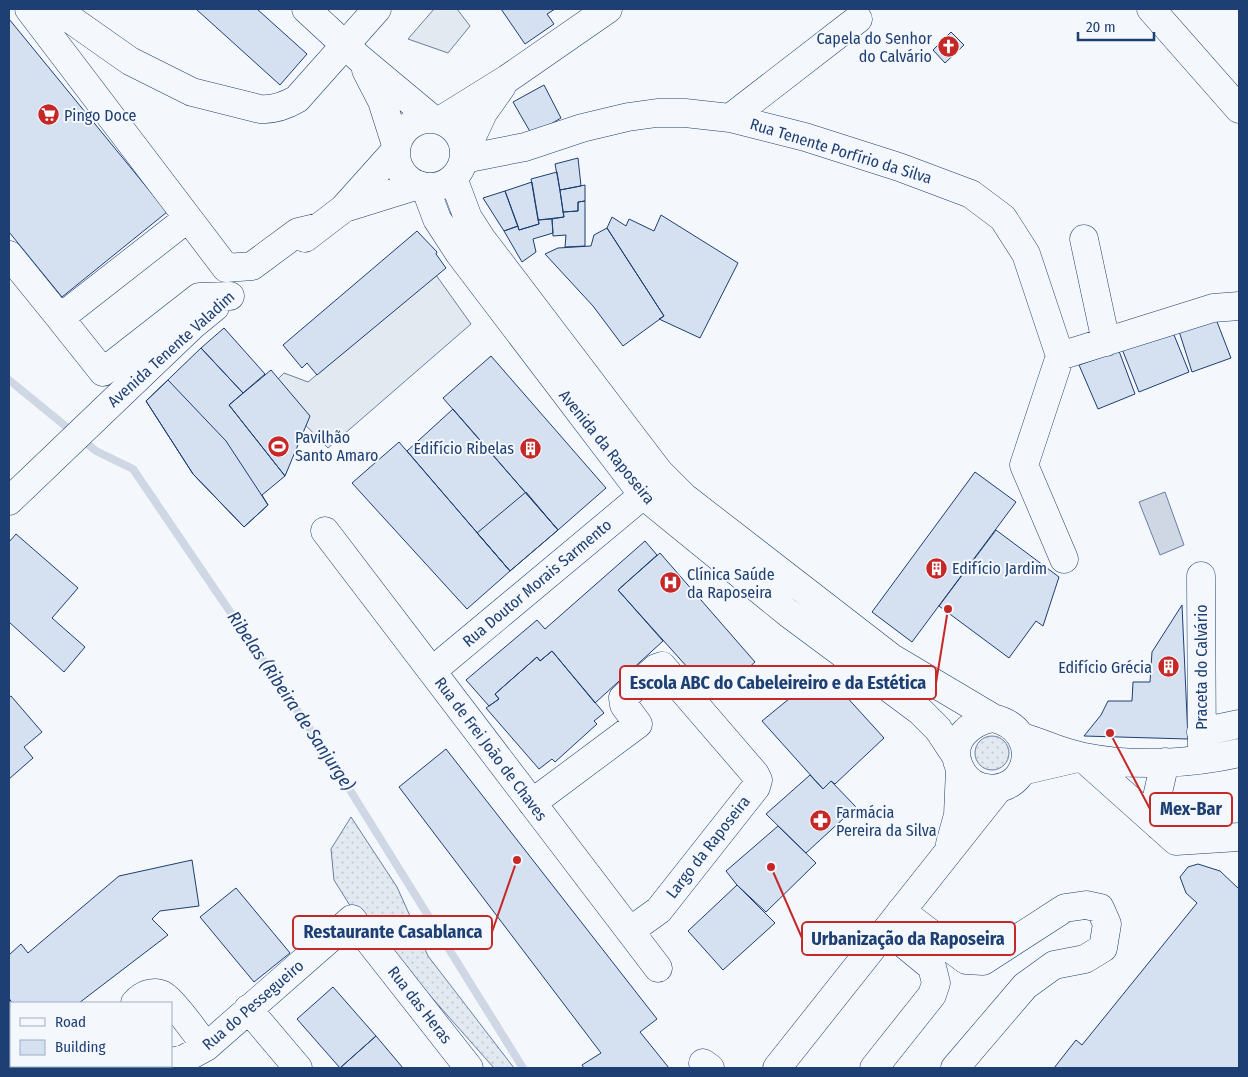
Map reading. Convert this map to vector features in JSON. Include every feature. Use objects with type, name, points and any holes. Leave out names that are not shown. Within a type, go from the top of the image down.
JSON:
[{"type":"street","points":[[29,9],[226,268],[252,266],[298,232],[319,227]]},
{"type":"street","points":[[56,9],[130,61],[192,92],[260,109],[280,108],[296,99],[352,51],[376,9]]},
{"type":"street","points":[[306,9],[352,51],[436,119],[458,133],[463,143],[460,164]]},
{"type":"street","points":[[396,148],[401,134],[409,125],[436,119],[506,79],[608,9]]},
{"type":"street","points":[[1151,9],[1239,109]]},
{"type":"street","points":[[730,118],[858,19]]},
{"type":"street","points":[[352,51],[382,101],[396,148],[396,162],[401,172],[409,180],[422,186],[445,184],[460,164],[483,113],[506,79]]},
{"type":"street","name":"Rua Tenente Porfírio da Silva","points":[[460,164],[525,147],[598,123],[643,114],[685,113],[730,118],[805,137],[899,167],[971,194],[1003,218],[1026,254],[1060,356]]},
{"type":"street","name":"Avenida Tenente Valadim","points":[[9,501],[193,325],[343,209],[396,148]]},
{"type":"street","name":"Avenida da Raposeira","points":[[460,164],[468,218],[481,238],[659,472],[684,497],[892,658],[993,718],[1005,721],[1015,727],[1022,737],[1082,757],[1129,762],[1165,762],[1239,753]]},
{"type":"street","name":"Avenida Tenente Valadim","points":[[343,209],[422,186]]},
{"type":"street","name":"Avenida da Raposeira","points":[[422,186],[438,219],[459,253],[642,495],[788,613],[920,711],[938,729],[967,778],[976,785],[987,788],[999,788],[1012,782],[1022,771],[1082,757]]},
{"type":"street","points":[[60,318],[188,218]]},
{"type":"street","points":[[1084,239],[1106,342]]},
{"type":"street","points":[[9,254],[103,372],[199,297],[230,296]]},
{"type":"street","points":[[1064,559],[1024,465],[1060,356],[1213,308],[1239,306]]},
{"type":"street","name":"Rua Doutor Morais Sarmento","points":[[432,671],[642,495]]},
{"type":"street","name":"Rua de Frei João de Chaves","points":[[325,531],[658,968]]},
{"type":"street","name":"Praceta do Calvário","points":[[1201,576],[1202,759]]},
{"type":"street","name":"Largo da Raposeira","points":[[532,803],[638,724],[624,705],[624,698],[656,668],[662,666],[755,774],[758,780],[756,787],[659,910],[630,931]]},
{"type":"street","points":[[946,855],[958,815],[958,744],[963,734],[971,725],[993,718]]},
{"type":"street","points":[[1201,732],[1239,724]]},
{"type":"street","points":[[1022,737],[1026,754],[1022,771]]},
{"type":"street","points":[[1082,757],[1176,841],[1239,837]]},
{"type":"street","points":[[1129,762],[1134,804]]},
{"type":"street","points":[[1159,826],[1157,797],[1165,762]]},
{"type":"street","points":[[777,1068],[999,788]]},
{"type":"street","points":[[894,921],[966,960],[983,961],[1065,908],[1086,905],[1100,908],[1107,924],[1102,948],[1085,959],[1054,965],[1024,986],[955,1068]]},
{"type":"street","name":"Rua do Pessegueiro","points":[[172,1062],[206,1047],[352,919]]},
{"type":"street","name":"Rua das Heras","points":[[352,919],[469,1068]]},
{"type":"street","points":[[874,1068],[932,995],[936,983],[932,967],[894,921]]},
{"type":"street","points":[[136,1002],[141,996],[153,993],[164,995],[170,1002]]},
{"type":"street","points":[[172,1005],[206,1047]]},
{"type":"street","points":[[248,1009],[298,1068]]},
{"type":"shaded area","points":[[434,9],[457,9],[470,26],[448,53],[408,39]]},
{"type":"shaded area","points":[[436,275],[471,324],[328,448],[269,388],[284,373],[308,382]]},
{"type":"shaded area","points":[[1165,492],[1184,545],[1160,555],[1139,502]]},
{"type":"shaded area","points":[[992,736],[1004,741],[1009,753],[1004,765],[992,770],[980,765],[975,753],[980,741]]},
{"type":"shaded area","points":[[351,817],[397,887],[428,956],[514,1068],[494,1068],[349,904],[334,880],[331,849]]},
{"type":"building","points":[[196,9],[257,9],[307,54],[280,85]]},
{"type":"building","points":[[501,9],[555,9],[547,14],[554,24],[525,44]]},
{"type":"building","name":"Pingo Doce","points":[[9,19],[167,212],[62,297],[9,232]]},
{"type":"building","name":"Capela do Senhor do Calvário","points":[[951,32],[964,45],[945,63],[933,50]]},
{"type":"building","points":[[544,85],[561,118],[532,135],[513,102]]},
{"type":"building","points":[[578,158],[581,186],[560,190],[555,164]]},
{"type":"building","points":[[557,172],[564,217],[538,220],[531,179]]},
{"type":"building","points":[[532,182],[539,224],[519,230],[505,191]]},
{"type":"building","points":[[585,185],[585,201],[578,202],[578,211],[563,212],[560,190]]},
{"type":"building","points":[[505,191],[518,226],[504,231],[483,198]]},
{"type":"building","points":[[585,201],[585,246],[565,247],[566,235],[553,236],[552,219],[564,217],[563,212],[578,211],[578,202]]},
{"type":"building","points":[[661,215],[738,263],[700,338],[659,319],[664,316],[607,228],[612,217],[626,226],[629,219],[654,231]]},
{"type":"building","points":[[552,219],[553,233],[533,239],[536,252],[522,262],[504,231],[518,226],[519,230],[539,224],[538,220]]},
{"type":"building","points":[[607,228],[664,316],[623,346],[593,306],[545,254],[558,248],[591,246],[594,235]]},
{"type":"building","points":[[417,231],[437,252],[436,254],[446,268],[317,375],[307,363],[302,368],[283,345]]},
{"type":"building","points":[[1214,314],[1231,358],[1192,372],[1178,328]]},
{"type":"building","points":[[224,328],[265,374],[243,393],[201,348]]},
{"type":"building","points":[[1172,330],[1189,372],[1139,392],[1122,349]]},
{"type":"building","points":[[201,348],[243,393],[229,405],[285,476],[262,495],[268,505],[244,527],[193,474],[146,401]]},
{"type":"building","points":[[1119,351],[1135,394],[1098,409],[1079,365]]},
{"type":"building","name":"Edifício Ribelas","points":[[491,356],[606,488],[558,530],[443,398]]},
{"type":"building","name":"Pavilhão Santo Amaro","points":[[271,370],[310,416],[285,476],[229,405]]},
{"type":"building","points":[[168,380],[226,441],[268,505],[244,527],[193,474],[146,401]]},
{"type":"building","points":[[453,409],[558,530],[510,571],[407,451]]},
{"type":"building","name":"Edifício Ribelas","points":[[399,442],[510,571],[467,609],[352,483]]},
{"type":"building","name":"Edifício Jardim","points":[[975,472],[1016,502],[912,642],[872,612]]},
{"type":"building","name":"Edifício Ribelas","points":[[526,492],[558,530],[510,571],[477,533]]},
{"type":"building","points":[[996,530],[1059,577],[1043,626],[1036,621],[1009,658],[939,606]]},
{"type":"building","points":[[16,534],[78,588],[52,618],[85,647],[64,672],[9,622],[9,542]]},
{"type":"building","points":[[645,541],[657,555],[618,590],[663,641],[595,703],[552,651],[540,661],[537,657],[495,694],[499,699],[489,706],[466,680],[537,620],[545,629]]},
{"type":"building","points":[[660,553],[755,662],[715,698],[618,590]]},
{"type":"building","name":"Edifício Grécia","points":[[1182,605],[1188,739],[1084,736],[1101,715],[1108,701],[1132,701],[1133,682],[1150,682],[1152,652]]},
{"type":"building","points":[[552,651],[604,713],[594,721],[597,724],[555,762],[552,759],[539,769],[486,708],[499,699],[495,694],[537,657],[540,661]]},
{"type":"building","points":[[823,671],[884,738],[835,784],[831,781],[823,789],[762,721]]},
{"type":"building","points":[[11,696],[42,732],[24,747],[33,758],[9,779],[9,697]]},
{"type":"building","points":[[446,749],[657,1019],[640,1032],[669,1068],[584,1068],[582,1065],[601,1053],[399,787]]},
{"type":"building","points":[[810,775],[823,789],[831,781],[856,807],[806,853],[766,814]]},
{"type":"building","points":[[778,826],[816,863],[766,912],[737,885],[726,871]]},
{"type":"building","points":[[192,860],[199,906],[160,911],[152,919],[168,935],[80,1002],[11,1002],[9,998],[9,955],[21,944],[28,953],[119,876]]},
{"type":"building","points":[[1198,864],[1220,871],[1239,889],[1239,1068],[1054,1068],[1076,1040],[1082,1045],[1197,903],[1186,893],[1180,877],[1188,867]]},
{"type":"building","points":[[737,885],[775,923],[723,970],[688,931]]},
{"type":"building","points":[[236,888],[290,953],[254,982],[200,917]]},
{"type":"building","points":[[333,987],[376,1036],[340,1068],[297,1019]]},
{"type":"building","points":[[376,1036],[403,1068],[340,1068]]},
{"type":"waterway","name":"Ribelas (Ribeira de Sanjurge)","points":[[9,380],[96,451],[133,469],[335,766],[523,1068]]},
{"type":"place","name":"Capela do Senhor do Calvário","points":[[948,47]]},
{"type":"place","name":"Pingo Doce","points":[[48,115]]},
{"type":"place","name":"Pavilhão Santo Amaro","points":[[279,446]]},
{"type":"place","name":"Edifício Ribelas","points":[[530,448]]},
{"type":"place","name":"Edifício Jardim","points":[[936,568]]},
{"type":"place","name":"Clínica Saúde da Raposeira","points":[[671,583]]},
{"type":"place","name":"Escola ABC do Cabeleireiro e da Estética","points":[[948,609]]},
{"type":"place","name":"Edifício Grécia","points":[[1168,667]]},
{"type":"place","name":"Mex-Bar","points":[[1110,733]]},
{"type":"place","name":"Farmácia Pereira da Silva","points":[[820,821]]},
{"type":"place","name":"Restaurante Casablanca","points":[[517,860]]},
{"type":"place","name":"Urbanização da Raposeira","points":[[771,867]]}]
